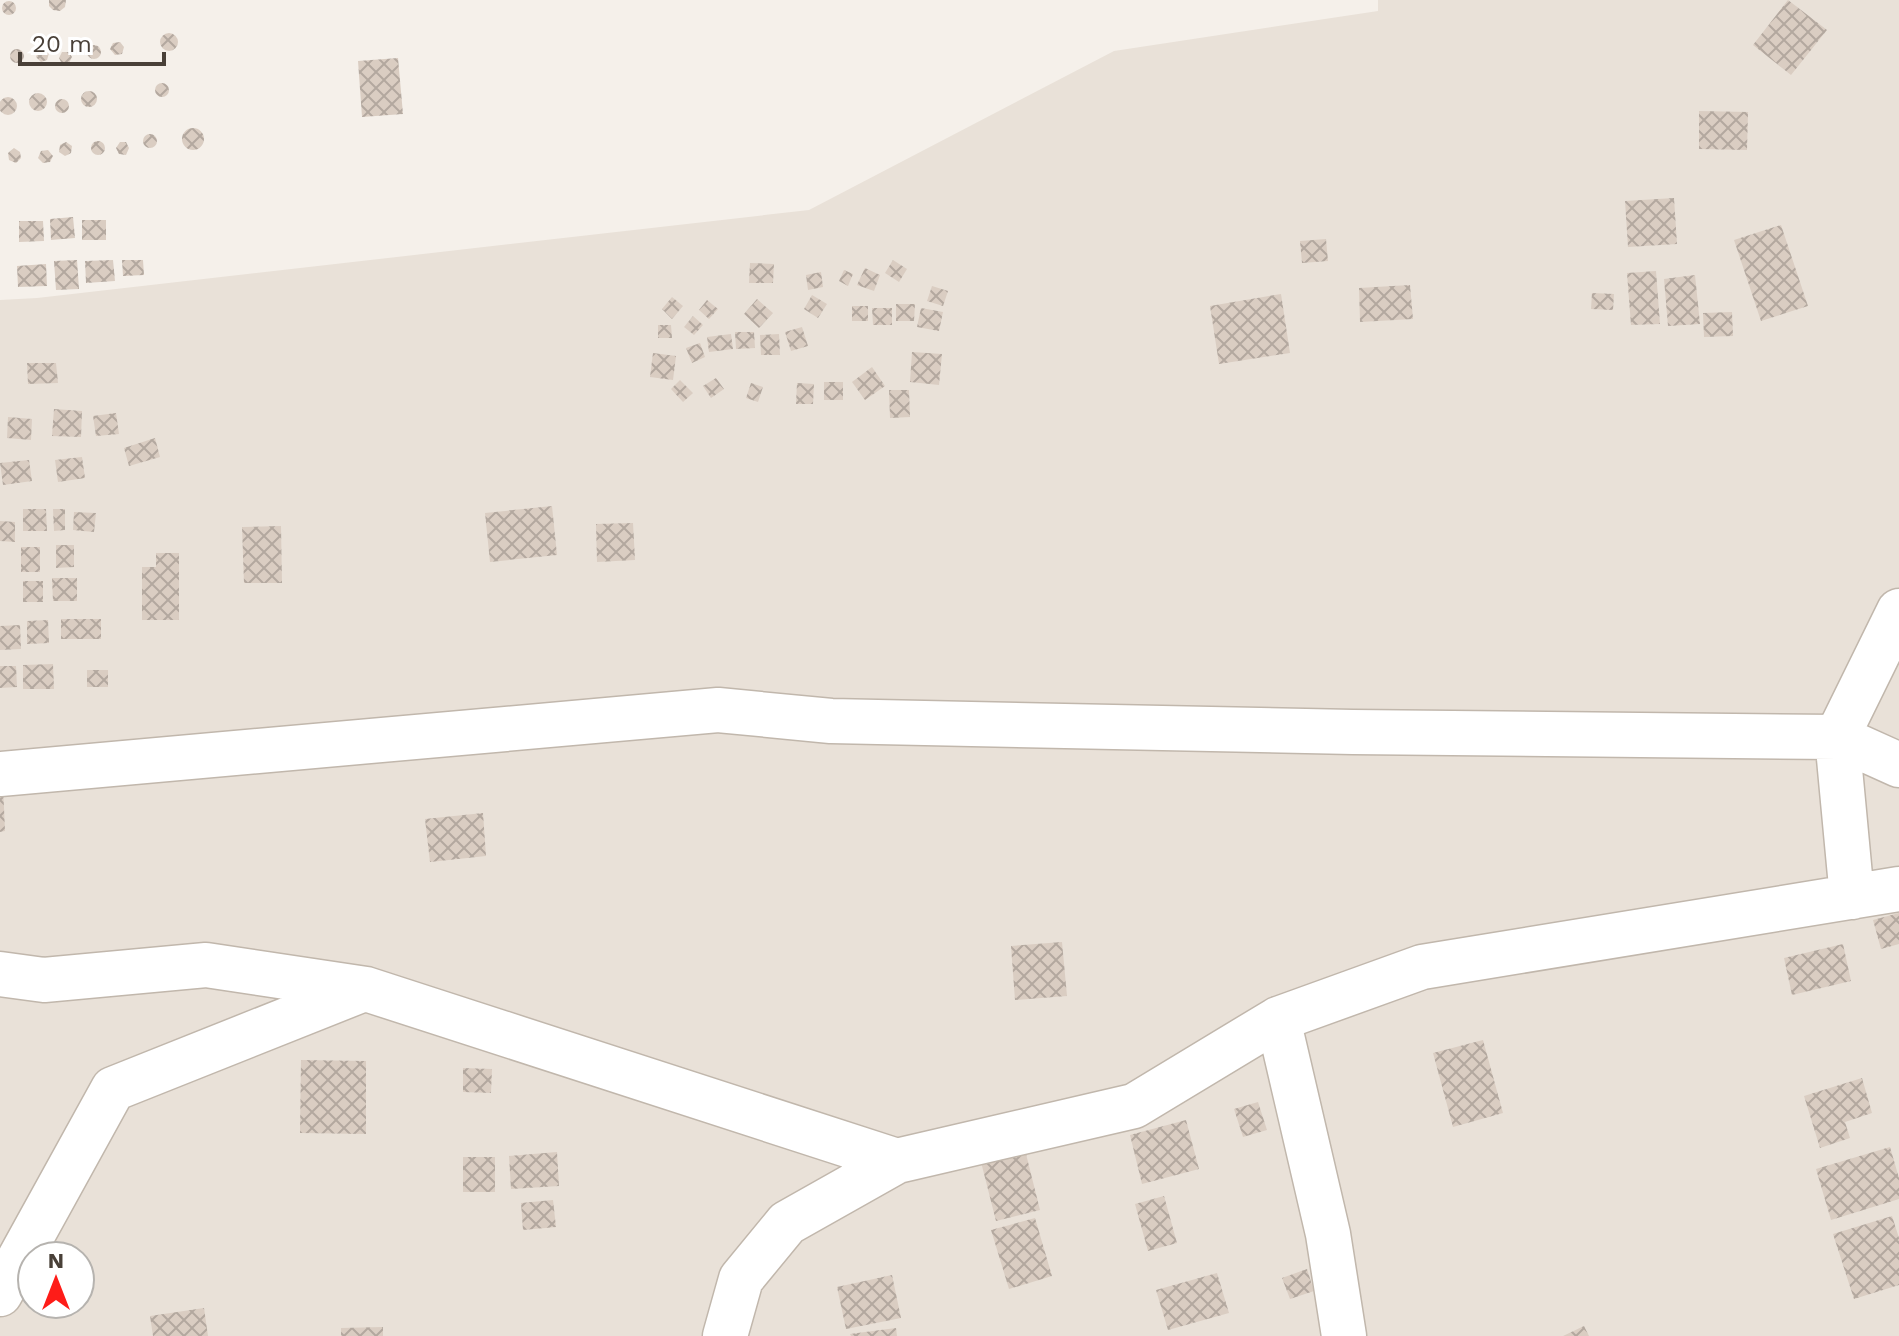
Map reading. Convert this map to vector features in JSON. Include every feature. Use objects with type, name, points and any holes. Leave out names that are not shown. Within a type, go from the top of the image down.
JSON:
[{"type":"street","points":[[1852,897],[1837,737],[1899,611]]},
{"type":"street","points":[[0,774],[718,710],[847,722],[1337,732],[1837,737],[1899,765]]},
{"type":"street","points":[[725,1336],[741,1279],[787,1223],[897,1161],[1134,1106],[1278,1019],[1422,967],[1899,889]]},
{"type":"street","points":[[0,974],[44,980],[206,965],[366,989],[897,1161]]},
{"type":"street","points":[[0,1294],[113,1089],[366,989]]},
{"type":"street","points":[[1278,1019],[1328,1234],[1344,1336]]},
{"type":"shaded area","points":[[1378,0],[1899,0],[1899,1336],[0,1336],[0,300],[809,210],[1114,51],[1378,11]]},
{"type":"building","points":[[49,0],[66,0],[65,7],[60,11],[53,10]]},
{"type":"building","points":[[1788,0],[1827,30],[1791,75],[1753,45]]},
{"type":"building","points":[[9,1],[16,8],[9,15],[2,8]]},
{"type":"building","points":[[169,33],[178,42],[169,51],[160,42]]},
{"type":"building","points":[[120,42],[124,47],[122,54],[115,55],[110,49],[113,43]]},
{"type":"building","points":[[94,45],[101,52],[94,59],[87,52]]},
{"type":"building","points":[[44,48],[49,53],[47,60],[41,62],[36,57],[38,51]]},
{"type":"building","points":[[17,49],[24,56],[17,63],[10,56]]},
{"type":"building","points":[[62,52],[69,52],[72,57],[69,63],[62,64],[59,58]]},
{"type":"building","points":[[398,58],[403,114],[362,117],[358,61]]},
{"type":"building","points":[[162,83],[169,90],[162,97],[155,90]]},
{"type":"building","points":[[86,91],[92,91],[97,99],[95,105],[86,107],[81,102],[81,96]]},
{"type":"building","points":[[38,93],[47,102],[38,111],[29,102]]},
{"type":"building","points":[[8,97],[17,106],[8,115],[-1,106]]},
{"type":"building","points":[[62,99],[69,106],[62,113],[55,106]]},
{"type":"building","points":[[1699,111],[1748,112],[1747,150],[1699,149]]},
{"type":"building","points":[[193,128],[201,131],[204,139],[201,147],[193,150],[185,147],[182,139],[185,131]]},
{"type":"building","points":[[150,134],[157,141],[150,148],[143,141]]},
{"type":"building","points":[[98,141],[105,148],[98,155],[91,148]]},
{"type":"building","points":[[66,142],[72,146],[71,153],[65,156],[59,152],[60,145]]},
{"type":"building","points":[[120,142],[126,142],[129,148],[126,155],[119,154],[116,148]]},
{"type":"building","points":[[14,148],[20,152],[21,158],[16,163],[9,160],[8,153]]},
{"type":"building","points":[[48,150],[53,156],[50,162],[43,163],[38,158],[41,151]]},
{"type":"building","points":[[1674,198],[1677,244],[1628,247],[1625,201]]},
{"type":"building","points":[[73,217],[75,238],[51,240],[50,219]]},
{"type":"building","points":[[82,220],[106,220],[106,240],[82,240]]},
{"type":"building","points":[[19,221],[43,221],[44,241],[19,242]]},
{"type":"building","points":[[1781,225],[1808,306],[1761,321],[1734,240]]},
{"type":"building","points":[[1326,239],[1328,261],[1302,263],[1300,241]]},
{"type":"building","points":[[77,260],[79,289],[56,290],[54,261]]},
{"type":"building","points":[[113,260],[115,281],[86,283],[85,261]]},
{"type":"building","points":[[122,260],[143,260],[144,275],[123,276]]},
{"type":"building","points":[[893,260],[907,269],[899,282],[885,273]]},
{"type":"building","points":[[750,263],[774,264],[773,283],[749,283]]},
{"type":"building","points":[[46,264],[47,286],[18,287],[17,266]]},
{"type":"building","points":[[865,268],[880,275],[874,291],[857,285]]},
{"type":"building","points":[[844,270],[853,274],[848,286],[839,281]]},
{"type":"building","points":[[1656,271],[1660,324],[1631,325],[1627,273]]},
{"type":"building","points":[[821,272],[823,287],[808,290],[806,275]]},
{"type":"building","points":[[1695,275],[1700,324],[1668,326],[1664,279]]},
{"type":"building","points":[[1410,285],[1413,319],[1360,322],[1359,288]]},
{"type":"building","points":[[932,286],[948,291],[943,306],[927,301]]},
{"type":"building","points":[[1592,293],[1614,294],[1613,310],[1591,309]]},
{"type":"building","points":[[1281,294],[1290,353],[1219,364],[1210,306]]},
{"type":"building","points":[[812,295],[827,304],[818,318],[804,309]]},
{"type":"building","points":[[672,297],[683,306],[672,319],[662,309]]},
{"type":"building","points":[[757,299],[773,313],[759,328],[744,314]]},
{"type":"building","points":[[707,300],[718,309],[709,319],[699,310]]},
{"type":"building","points":[[896,304],[915,304],[914,321],[896,321]]},
{"type":"building","points":[[852,306],[868,306],[868,321],[852,321]]},
{"type":"building","points":[[872,308],[892,308],[892,325],[873,325]]},
{"type":"building","points":[[921,308],[943,312],[939,331],[917,327]]},
{"type":"building","points":[[1732,312],[1733,336],[1704,337],[1703,313]]},
{"type":"building","points":[[693,316],[703,325],[694,335],[684,327]]},
{"type":"building","points":[[658,325],[671,325],[672,338],[658,338]]},
{"type":"building","points":[[802,327],[808,346],[791,351],[785,332]]},
{"type":"building","points":[[735,332],[754,332],[755,348],[736,349]]},
{"type":"building","points":[[731,334],[733,349],[709,352],[707,337]]},
{"type":"building","points":[[779,334],[780,355],[761,355],[760,335]]},
{"type":"building","points":[[700,343],[705,357],[692,363],[686,348]]},
{"type":"building","points":[[912,352],[942,354],[939,385],[910,382]]},
{"type":"building","points":[[653,353],[676,356],[673,380],[650,377]]},
{"type":"building","points":[[27,363],[56,363],[58,383],[28,384]]},
{"type":"building","points":[[872,367],[885,386],[865,400],[852,382]]},
{"type":"building","points":[[716,378],[724,389],[711,398],[703,386]]},
{"type":"building","points":[[680,380],[693,393],[683,402],[671,389]]},
{"type":"building","points":[[824,382],[843,382],[843,400],[824,400]]},
{"type":"building","points":[[751,383],[763,387],[758,402],[746,398]]},
{"type":"building","points":[[797,383],[814,384],[813,404],[796,404]]},
{"type":"building","points":[[889,390],[909,390],[910,417],[890,418]]},
{"type":"building","points":[[54,409],[82,411],[81,437],[52,436]]},
{"type":"building","points":[[116,413],[119,434],[96,436],[93,416]]},
{"type":"building","points":[[8,417],[32,419],[31,440],[7,438]]},
{"type":"building","points":[[155,438],[160,457],[129,466],[124,448]]},
{"type":"building","points":[[82,457],[85,478],[58,482],[55,460]]},
{"type":"building","points":[[29,460],[32,481],[3,485],[0,463]]},
{"type":"building","points":[[552,506],[557,555],[490,562],[485,513]]},
{"type":"building","points":[[23,509],[46,509],[47,531],[23,531]]},
{"type":"building","points":[[53,509],[65,509],[65,530],[54,531]]},
{"type":"building","points":[[74,512],[96,513],[94,532],[73,530]]},
{"type":"building","points":[[0,521],[15,522],[15,542],[0,541]]},
{"type":"building","points":[[633,523],[635,560],[597,562],[596,524]]},
{"type":"building","points":[[281,526],[282,583],[244,583],[242,527]]},
{"type":"building","points":[[56,545],[74,545],[74,567],[56,568]]},
{"type":"building","points":[[21,547],[40,547],[40,572],[21,572]]},
{"type":"building","points":[[156,553],[179,553],[179,620],[142,620],[142,567],[156,567]]},
{"type":"building","points":[[52,578],[77,578],[77,601],[53,601]]},
{"type":"building","points":[[23,581],[43,581],[43,602],[23,602]]},
{"type":"building","points":[[61,619],[101,619],[101,639],[61,639]]},
{"type":"building","points":[[48,620],[49,643],[27,644],[27,621]]},
{"type":"building","points":[[20,625],[21,649],[0,650],[0,626]]},
{"type":"building","points":[[53,664],[54,689],[23,689],[23,665]]},
{"type":"building","points":[[0,666],[16,666],[17,687],[0,688]]},
{"type":"building","points":[[87,670],[108,670],[108,687],[87,687]]},
{"type":"building","points":[[3,785],[5,831],[0,832],[0,786]]},
{"type":"building","points":[[483,813],[486,856],[430,862],[425,819]]},
{"type":"building","points":[[1899,913],[1899,944],[1881,949],[1873,920]]},
{"type":"building","points":[[1062,942],[1067,996],[1015,1000],[1011,946]]},
{"type":"building","points":[[1843,944],[1851,981],[1792,995],[1784,958]]},
{"type":"building","points":[[1483,1040],[1503,1113],[1453,1127],[1433,1053]]},
{"type":"building","points":[[301,1060],[366,1061],[366,1134],[300,1133]]},
{"type":"building","points":[[463,1068],[492,1069],[491,1093],[463,1092]]},
{"type":"building","points":[[1862,1078],[1872,1113],[1845,1122],[1850,1138],[1820,1148],[1804,1096]]},
{"type":"building","points":[[1258,1102],[1267,1130],[1243,1137],[1234,1109]]},
{"type":"building","points":[[1186,1120],[1199,1169],[1142,1184],[1130,1135]]},
{"type":"building","points":[[1890,1147],[1899,1178],[1899,1199],[1831,1220],[1816,1169]]},
{"type":"building","points":[[1025,1150],[1040,1210],[996,1221],[981,1162]]},
{"type":"building","points":[[557,1152],[559,1186],[511,1189],[509,1156]]},
{"type":"building","points":[[463,1157],[495,1157],[495,1192],[463,1192]]},
{"type":"building","points":[[1164,1196],[1177,1243],[1148,1251],[1135,1204]]},
{"type":"building","points":[[553,1200],[556,1227],[523,1230],[521,1203]]},
{"type":"building","points":[[1892,1216],[1899,1238],[1899,1285],[1854,1299],[1833,1234]]},
{"type":"building","points":[[1035,1218],[1052,1276],[1009,1289],[991,1230]]},
{"type":"building","points":[[1307,1269],[1314,1291],[1290,1299],[1282,1278]]},
{"type":"building","points":[[1217,1273],[1229,1313],[1168,1330],[1156,1290]]},
{"type":"building","points":[[892,1275],[901,1318],[846,1329],[837,1287]]},
{"type":"building","points":[[204,1308],[208,1336],[153,1336],[150,1316]]},
{"type":"building","points":[[1584,1326],[1589,1336],[1563,1336]]},
{"type":"building","points":[[383,1327],[383,1336],[341,1336],[341,1328]]},
{"type":"building","points":[[896,1328],[897,1336],[850,1334]]}]
